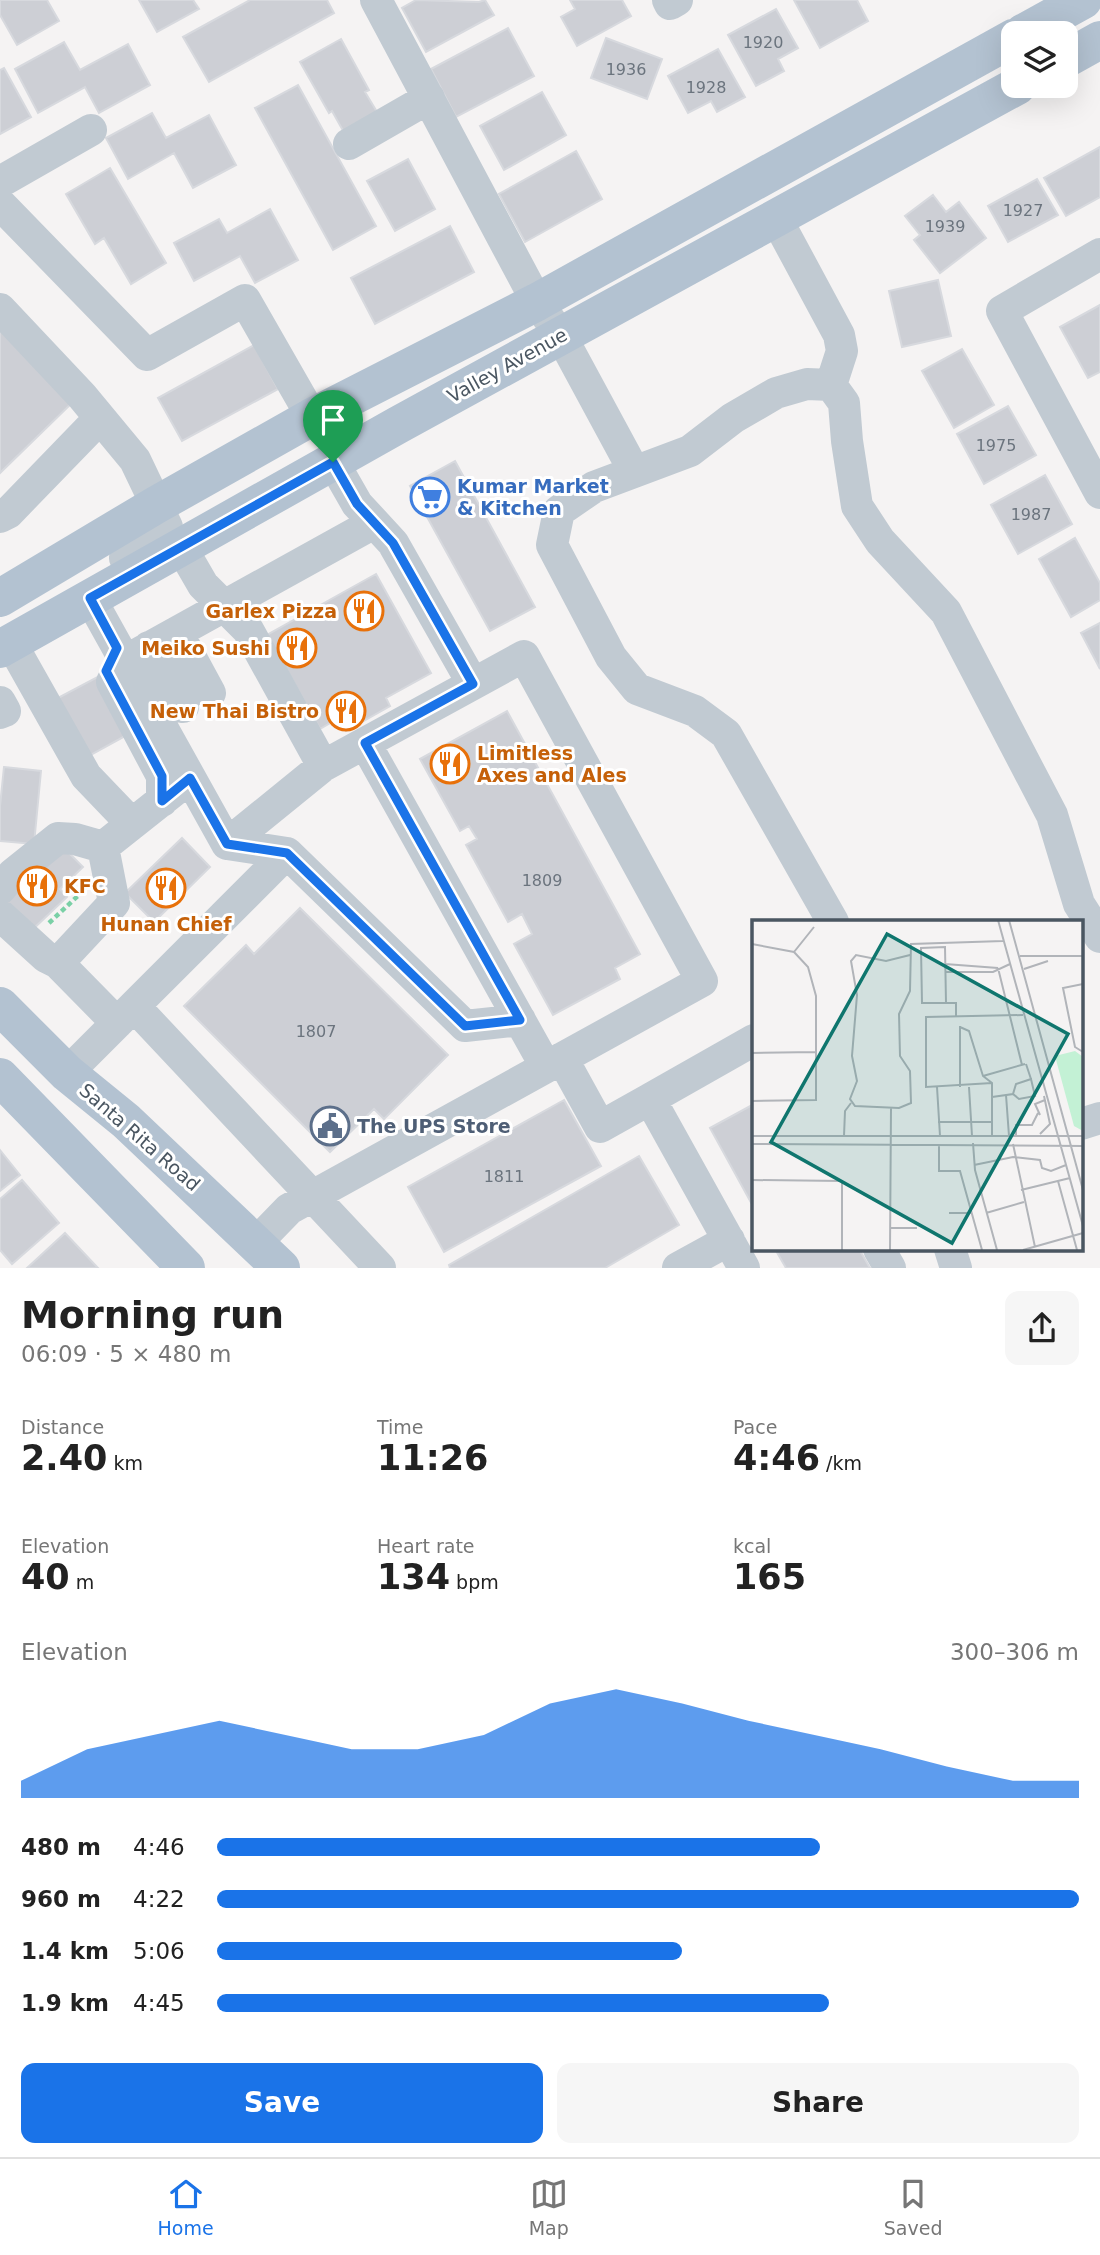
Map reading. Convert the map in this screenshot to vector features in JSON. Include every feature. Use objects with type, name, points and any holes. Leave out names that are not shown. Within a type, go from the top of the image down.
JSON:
[{"type":"main road","points":[[1045,21],[1083,0]]},
{"type":"main road","points":[[1078,52],[1100,40]]},
{"type":"main road","points":[[0,598],[156,505],[312,418],[537,302],[1001,45]]},
{"type":"main road","name":"Valley Avenue","points":[[5,646],[333,462],[1001,95]]},
{"type":"main road","name":"Santa Rita Road","points":[[0,1006],[67,1073],[126,1121],[269,1255]]},
{"type":"main road","points":[[0,1077],[186,1268]]},
{"type":"street","points":[[376,0],[537,302],[561,336],[634,471]]},
{"type":"street","points":[[668,0],[670,4],[677,0]]},
{"type":"street","points":[[349,144],[429,98]]},
{"type":"street","points":[[0,182],[91,130]]},
{"type":"street","points":[[0,204],[147,355],[245,300],[312,418]]},
{"type":"street","points":[[776,218],[839,335],[842,351],[831,385]]},
{"type":"street","points":[[1100,254],[1002,311],[1100,493]]},
{"type":"street","points":[[0,309],[135,460],[167,527],[162,536],[61,594],[57,601],[77,606],[130,652],[183,708]]},
{"type":"street","points":[[831,385],[807,384],[776,393],[733,418],[690,452],[594,487],[559,511],[552,545],[611,657],[637,689],[695,711],[726,734],[832,920]]},
{"type":"street","points":[[831,385],[844,403],[857,506],[880,541],[946,612],[1052,815],[1079,904],[1100,937]]},
{"type":"street","points":[[0,517],[8,513],[100,418]]},
{"type":"street","points":[[333,462],[357,504],[393,543],[473,684]]},
{"type":"street","points":[[162,801],[162,776],[106,671],[130,652],[177,632],[374,523]]},
{"type":"street","points":[[181,547],[203,585],[248,630],[323,766]]},
{"type":"street","points":[[177,632],[210,693]]},
{"type":"street","points":[[5,646],[86,776],[132,824]]},
{"type":"street","points":[[130,652],[190,778],[227,844]]},
{"type":"street","points":[[227,844],[323,766],[524,656],[702,981],[289,1209],[269,1255]]},
{"type":"street","points":[[0,702],[5,711],[0,713]]},
{"type":"street","points":[[365,743],[520,1020],[600,1127],[752,1041]]},
{"type":"street","points":[[103,847],[190,778]]},
{"type":"street","points":[[0,889],[13,874],[58,838],[75,839],[103,847]]},
{"type":"street","points":[[227,844],[287,853],[465,1026],[520,1020]]},
{"type":"street","points":[[58,963],[114,903],[103,847]]},
{"type":"street","points":[[67,1073],[287,853]]},
{"type":"street","points":[[0,915],[46,957],[58,963],[125,1015],[313,1196],[380,1268]]},
{"type":"street","points":[[650,1099],[744,1268]]},
{"type":"street","points":[[1082,1124],[1100,1118]]},
{"type":"street","points":[[678,1268],[729,1240]]},
{"type":"street","points":[[880,1251],[890,1268]]},
{"type":"street","points":[[951,1251],[956,1268]]},
{"type":"building","points":[[0,0],[47,0],[59,21],[17,45],[0,15]]},
{"type":"building","points":[[139,0],[193,0],[199,9],[157,32]]},
{"type":"building","points":[[250,0],[327,0],[334,13],[209,82],[183,37]]},
{"type":"building","points":[[416,0],[485,0],[494,15],[426,52],[402,8]]},
{"type":"building","points":[[570,0],[622,0],[631,16],[577,46],[561,17],[575,9]]},
{"type":"building","points":[[794,0],[857,0],[868,21],[820,48]]},
{"type":"building","points":[[776,9],[798,48],[778,59],[784,71],[756,86],[728,35]]},
{"type":"building","points":[[508,28],[534,76],[456,117],[431,69]]},
{"type":"building","points":[[606,38],[662,59],[647,99],[591,78]]},
{"type":"building","points":[[341,39],[369,90],[365,92],[380,117],[346,136],[332,111],[329,113],[300,62]]},
{"type":"building","points":[[64,42],[80,70],[128,44],[150,85],[99,113],[85,87],[38,113],[15,69]]},
{"type":"building","points":[[718,49],[745,97],[717,112],[711,101],[688,113],[668,76]]},
{"type":"building","points":[[4,68],[31,117],[0,134],[0,70]]},
{"type":"building","points":[[298,85],[376,226],[333,250],[255,108]]},
{"type":"building","points":[[542,92],[566,135],[504,170],[480,126]]},
{"type":"building","points":[[152,113],[166,138],[209,115],[236,165],[193,188],[174,153],[128,179],[106,138]]},
{"type":"building","points":[[1100,147],[1100,197],[1066,216],[1044,178]]},
{"type":"building","points":[[576,151],[602,199],[525,242],[499,194]]},
{"type":"building","points":[[408,159],[435,209],[395,231],[367,181]]},
{"type":"building","points":[[110,168],[166,263],[131,284],[104,238],[95,244],[66,194]]},
{"type":"building","points":[[1037,179],[1058,215],[1008,242],[988,206]]},
{"type":"building","points":[[933,195],[946,212],[959,202],[986,238],[940,273],[914,240],[920,235],[905,216]]},
{"type":"building","points":[[270,209],[298,260],[255,283],[240,256],[194,281],[174,243],[219,219],[227,233]]},
{"type":"building","points":[[450,226],[474,272],[375,324],[351,278]]},
{"type":"building","points":[[938,280],[951,336],[902,347],[889,291]]},
{"type":"building","points":[[1100,305],[1100,372],[1088,378],[1060,327]]},
{"type":"building","points":[[0,325],[74,401],[0,473]]},
{"type":"building","points":[[254,345],[278,389],[182,441],[158,398]]},
{"type":"building","points":[[962,349],[994,405],[954,428],[922,371]]},
{"type":"building","points":[[1008,406],[1036,455],[984,484],[957,434]]},
{"type":"building","points":[[455,461],[535,607],[490,631],[410,486]]},
{"type":"building","points":[[1045,475],[1072,524],[1018,554],[991,505]]},
{"type":"building","points":[[1075,538],[1100,583],[1100,600],[1071,617],[1039,559]]},
{"type":"building","points":[[376,574],[431,673],[386,698],[390,706],[346,731],[339,718],[320,729],[267,635]]},
{"type":"building","points":[[1100,623],[1100,669],[1081,633]]},
{"type":"building","points":[[105,673],[136,730],[89,756],[58,698]]},
{"type":"building","points":[[507,711],[640,954],[615,968],[620,979],[553,1015],[514,944],[532,934],[522,914],[508,922],[466,845],[477,839],[469,826],[460,831],[420,759]]},
{"type":"building","points":[[4,767],[41,771],[34,844],[0,841]]},
{"type":"building","points":[[182,838],[210,867],[154,922],[125,893]]},
{"type":"building","name":"KFC","points":[[61,845],[83,867],[60,889],[67,897],[31,931],[0,899]]},
{"type":"building","points":[[300,908],[448,1055],[384,1119],[374,1109],[330,1152],[184,1006],[246,945],[254,954]]},
{"type":"building","points":[[564,1100],[601,1166],[444,1252],[408,1187]]},
{"type":"building","points":[[752,1105],[752,1204],[710,1128]]},
{"type":"building","points":[[0,1150],[20,1175],[0,1191]]},
{"type":"building","points":[[639,1156],[679,1225],[605,1268],[450,1268],[449,1265]]},
{"type":"building","points":[[22,1180],[59,1223],[12,1264],[0,1250],[0,1199]]},
{"type":"building","points":[[65,1233],[98,1268],[27,1268]]},
{"type":"building","points":[[776,1251],[860,1251],[870,1268],[786,1268]]},
{"type":"place","name":"Kumar Market & Kitchen","points":[[430,497]]},
{"type":"place","name":"Garlex Pizza","points":[[364,611]]},
{"type":"place","name":"Meiko Sushi","points":[[297,648]]},
{"type":"place","name":"New Thai Bistro","points":[[346,711]]},
{"type":"place","name":"Limitless Axes and Ales","points":[[450,764]]},
{"type":"place","name":"KFC","points":[[37,886]]},
{"type":"place","name":"Hunan Chief","points":[[166,888]]},
{"type":"place","name":"The UPS Store","points":[[330,1126]]},
{"type":"route","points":[[333,462],[357,504],[393,543],[473,684],[365,743],[520,1020],[465,1026],[287,853],[227,844],[190,778],[162,801],[162,776],[106,671],[117,648],[90,598],[333,462]]}]
